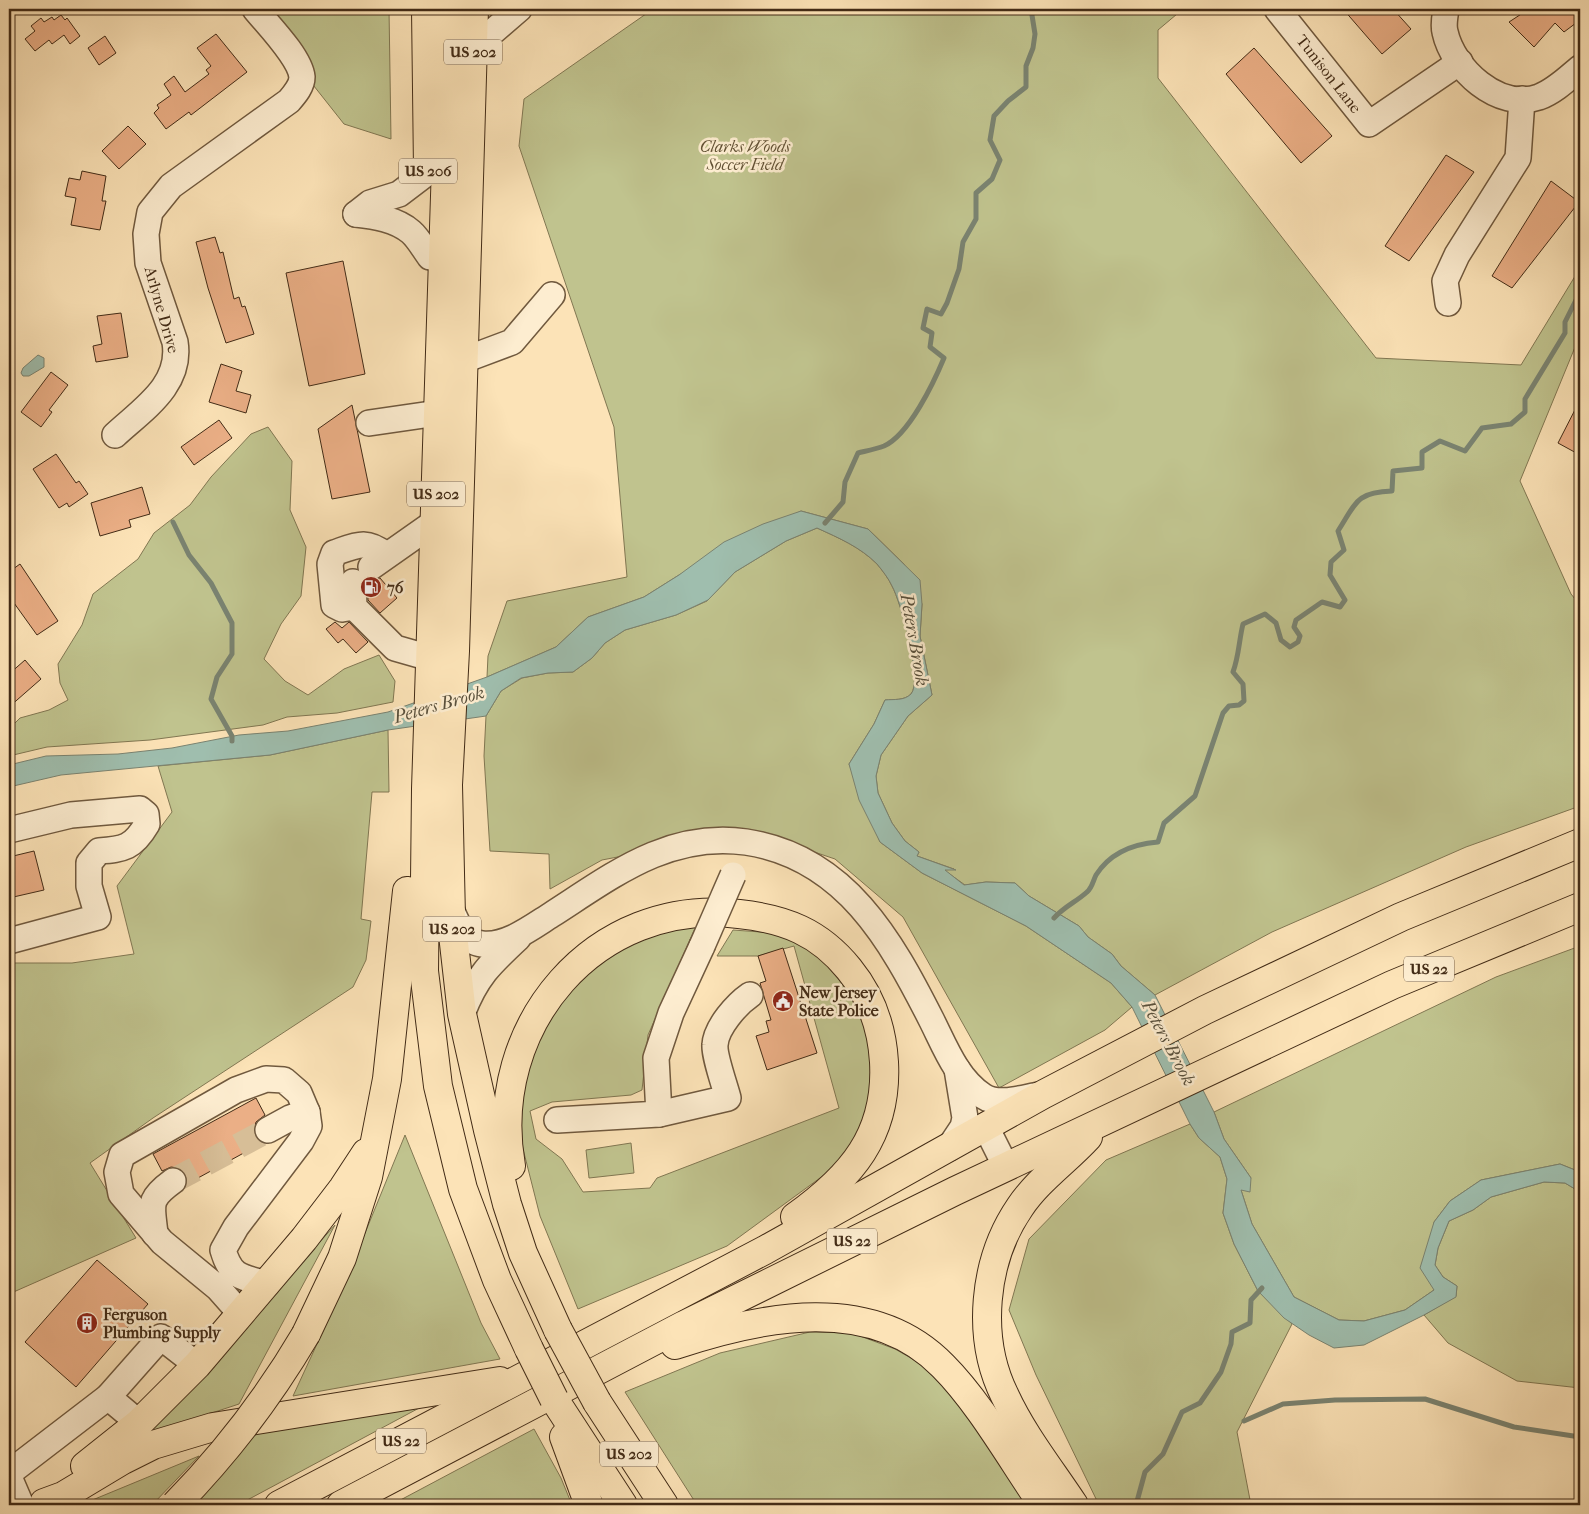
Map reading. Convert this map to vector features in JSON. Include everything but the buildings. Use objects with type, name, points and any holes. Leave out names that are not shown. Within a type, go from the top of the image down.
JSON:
[{"type":"highway","name":"US 206","points":[[426,9],[430,282],[441,331]]},
{"type":"highway","name":"US 202","points":[[443,654],[435,522],[451,9]]},
{"type":"highway","name":"US 202","points":[[474,9],[464,360],[443,654],[437,787],[424,971],[438,1086],[463,1189],[497,1280],[573,1443],[623,1505]]},
{"type":"highway","points":[[472,94],[488,66],[491,21]]},
{"type":"highway","name":"US 202","points":[[437,787],[462,1014],[507,1204],[523,1253],[558,1330],[597,1402],[664,1505]]},
{"type":"highway","points":[[174,1505],[239,1434],[284,1372],[325,1296],[351,1233],[368,1176],[387,1080],[395,1019],[406,896],[437,787]]},
{"type":"highway","name":"US 22","points":[[279,1505],[765,1250],[1116,1055],[1205,1010],[1401,917],[1580,844]]},
{"type":"highway","name":"US 22","points":[[341,1505],[754,1290],[1006,1167],[1400,982],[1580,907]]},
{"type":"highway","points":[[523,1253],[525,1220],[510,1161],[507,1118],[511,1083],[517,1058],[534,1019],[566,975],[581,960],[614,938],[659,919],[697,911],[715,911],[786,922],[817,937],[838,955],[861,984],[871,1002],[883,1043],[885,1081],[881,1111],[866,1147],[857,1161],[839,1181],[813,1205],[785,1225],[765,1250]]},
{"type":"highway","points":[[1074,1505],[1016,1418],[1004,1395],[994,1367],[988,1336],[987,1308],[997,1253],[1019,1208],[1030,1194],[1102,1121]]},
{"type":"highway","points":[[36,1505],[139,1422],[197,1365],[267,1284],[343,1188],[375,1136]]},
{"type":"highway","points":[[604,1368],[740,1325],[774,1320],[831,1316],[865,1322],[898,1332],[924,1349],[943,1365],[960,1385],[1043,1505]]},
{"type":"highway","points":[[36,1505],[63,1496],[123,1460],[153,1446],[213,1427],[524,1377]]},
{"type":"highway","points":[[573,1443],[589,1505]]},
{"type":"street","name":"Arlyne Drive","points":[[115,435],[160,394],[175,370],[177,356],[175,342],[148,263],[146,234],[150,212],[171,186],[289,101],[298,91],[302,79],[292,55],[254,9]]},
{"type":"street","points":[[491,21],[519,9]]},
{"type":"street","name":"Tunison Lane","points":[[1277,9],[1369,124],[1460,62]]},
{"type":"street","points":[[1446,9],[1444,30],[1450,47],[1468,74],[1490,91],[1502,97],[1522,99],[1538,97],[1557,87],[1580,68]]},
{"type":"street","points":[[1448,303],[1445,281],[1458,255],[1518,158],[1522,99]]},
{"type":"street","points":[[428,172],[399,194],[370,203],[356,214],[374,216],[412,232],[430,257]]},
{"type":"street","points":[[464,360],[512,342],[552,295]]},
{"type":"street","points":[[369,423],[438,413]]},
{"type":"street","points":[[370,568],[435,522]]},
{"type":"street","points":[[364,544],[373,545],[370,568],[354,607],[342,609],[334,604],[330,564],[334,553],[364,544]]},
{"type":"street","points":[[354,607],[395,648],[443,654]]},
{"type":"street","points":[[9,830],[71,815],[140,809],[146,814],[147,824],[132,844],[122,849],[99,852],[89,864],[89,886],[98,918],[9,941]]},
{"type":"street","points":[[450,906],[460,928],[469,939],[481,944],[499,943],[528,930],[616,873],[649,855],[678,846],[702,843],[745,842],[783,852],[821,871],[847,891],[869,914],[910,978],[957,1069],[983,1096],[996,1101],[1044,1094]]},
{"type":"street","points":[[659,1114],[656,1058],[671,1013],[702,946],[745,842]]},
{"type":"street","points":[[462,1014],[471,989],[484,971],[528,930]]},
{"type":"street","points":[[557,1120],[659,1114],[728,1098],[715,1044],[726,1019],[736,1004],[750,995]]},
{"type":"street","points":[[949,1148],[963,1127],[965,1118],[957,1069]]},
{"type":"street","points":[[197,1269],[224,1250],[236,1227],[301,1141],[309,1126],[307,1112],[299,1092],[284,1080],[266,1078],[236,1090],[122,1155],[117,1172],[121,1194],[155,1234],[218,1288],[241,1314]]},
{"type":"street","points":[[268,1130],[290,1118],[307,1112]]},
{"type":"street","points":[[986,1127],[1006,1167]]},
{"type":"street","points":[[155,1234],[152,1206],[157,1193],[173,1181]]},
{"type":"street","points":[[224,1250],[228,1267],[243,1277],[267,1284]]},
{"type":"street","points":[[9,1473],[108,1397],[161,1337],[197,1365]]},
{"type":"street","points":[[108,1397],[139,1422]]},
{"type":"street","points":[[9,1477],[36,1505]]},
{"type":"green space","points":[[253,9],[389,9],[391,139],[344,124]]},
{"type":"green space","name":"Clarks Woods Soccer Field","points":[[653,9],[1183,9],[1158,30],[1158,78],[1376,358],[1521,365],[1580,268],[1580,335],[1520,481],[1571,594],[1580,605],[1580,806],[1466,847],[1272,932],[1155,995],[1121,966],[1112,954],[1088,937],[1079,926],[1029,896],[1015,883],[986,882],[965,885],[944,870],[954,869],[917,856],[919,852],[905,841],[892,823],[878,793],[876,776],[881,755],[908,716],[932,695],[920,636],[922,604],[904,564],[868,529],[801,511],[679,575],[644,597],[588,617],[556,647],[487,677],[488,656],[507,601],[627,577],[614,427],[519,146],[524,99]]},
{"type":"green space","points":[[268,427],[292,461],[290,510],[306,547],[301,596],[281,624],[264,659],[285,681],[308,695],[344,669],[379,655],[395,681],[393,702],[337,713],[287,717],[263,725],[150,740],[47,747],[9,756],[9,729],[20,718],[49,710],[68,700],[60,683],[58,664],[82,625],[93,594],[138,559],[154,533],[190,505],[211,477],[251,434]]},
{"type":"green space","points":[[817,528],[856,548],[879,566],[889,580],[896,595],[913,658],[914,686],[911,694],[902,699],[885,700],[874,724],[849,764],[880,842],[922,873],[1026,926],[1111,983],[1132,1007],[1105,1030],[999,1088],[903,917],[835,859],[752,831],[602,860],[550,889],[549,854],[490,851],[484,756],[486,716],[501,691],[522,678],[548,673],[573,672],[592,658],[605,643],[625,630],[676,615],[707,601],[735,572],[786,541]]},
{"type":"green space","points":[[388,730],[389,792],[372,792],[361,919],[371,921],[366,960],[353,987],[153,1118],[90,1163],[136,1238],[9,1294],[9,963],[72,963],[134,954],[117,886],[172,812],[158,766],[270,755]]},
{"type":"green space","points":[[678,924],[696,926],[648,1035],[642,1090],[631,1095],[552,1102],[530,1111],[536,1139],[562,1159],[583,1192],[650,1188],[657,1178],[839,1108],[794,946],[758,956],[717,956],[733,930],[788,934],[808,943],[853,996],[873,1047],[871,1106],[850,1154],[727,1246],[578,1309],[540,1216],[520,1137],[522,1083],[546,1016],[605,954]]},
{"type":"green space","points":[[1580,946],[1580,1172],[1560,1164],[1481,1180],[1450,1201],[1434,1222],[1434,1290],[1405,1310],[1364,1321],[1339,1320],[1294,1297],[1252,1224],[1241,1190],[1251,1178],[1224,1139],[1214,1112],[1496,977]]},
{"type":"green space","points":[[1190,1124],[1199,1138],[1220,1157],[1227,1179],[1223,1213],[1234,1244],[1258,1291],[1292,1324],[1237,1432],[1251,1505],[1099,1505],[1036,1375],[1009,1310],[1029,1239],[1106,1160]]},
{"type":"green space","points":[[405,1135],[481,1323],[500,1359],[293,1396],[341,1292]]},
{"type":"green space","points":[[631,1143],[634,1173],[589,1178],[586,1150]]},
{"type":"green space","points":[[1544,1182],[1565,1183],[1580,1192],[1580,1388],[1517,1381],[1448,1343],[1424,1315],[1456,1296],[1457,1286],[1443,1277],[1435,1265],[1438,1248],[1449,1221],[1473,1210],[1491,1197]]},
{"type":"green space","points":[[335,1225],[239,1404],[148,1434]]},
{"type":"green space","points":[[810,1332],[852,1333],[895,1349],[944,1377],[1031,1505],[697,1505],[625,1392],[720,1353]]},
{"type":"green space","points":[[421,1407],[238,1505],[187,1505],[255,1430]]},
{"type":"green space","points":[[534,1429],[561,1478],[572,1505],[391,1505]]},
{"type":"green space","points":[[199,1456],[152,1505],[84,1505],[90,1501]]},
{"type":"water","points":[[38,355],[44,358],[44,367],[29,376],[23,376],[21,373],[23,368]]},
{"type":"water","name":"Peters Brook","points":[[801,511],[868,529],[920,580],[922,604],[920,636],[932,695],[908,716],[881,755],[876,776],[878,793],[892,823],[905,841],[919,852],[917,856],[956,870],[945,870],[964,885],[986,882],[1015,883],[1029,896],[1079,926],[1088,937],[1112,954],[1121,966],[1155,995],[1214,1112],[1224,1139],[1251,1178],[1250,1192],[1241,1190],[1252,1224],[1294,1297],[1339,1320],[1364,1321],[1405,1310],[1434,1290],[1420,1268],[1434,1222],[1450,1201],[1481,1180],[1560,1164],[1580,1172],[1580,1192],[1565,1183],[1544,1182],[1491,1197],[1473,1210],[1449,1221],[1438,1248],[1435,1265],[1443,1277],[1457,1286],[1456,1297],[1364,1345],[1334,1348],[1309,1335],[1284,1318],[1258,1291],[1234,1244],[1223,1213],[1227,1179],[1220,1157],[1199,1138],[1190,1124],[1132,1007],[1111,983],[1026,926],[922,873],[880,842],[859,800],[849,764],[874,724],[885,700],[902,699],[911,694],[914,686],[913,658],[896,595],[889,580],[879,566],[856,548],[817,528],[786,541],[735,572],[708,600],[676,615],[625,630],[605,643],[592,658],[573,672],[548,673],[521,678],[501,691],[486,716],[388,730],[270,755],[61,775],[9,787],[9,765],[46,756],[118,754],[172,748],[239,735],[288,731],[388,712],[487,677],[556,647],[588,617],[644,597],[679,575],[724,542],[763,524]]},
{"type":"waterway","points":[[825,523],[843,502],[845,482],[858,453],[884,446],[903,431],[920,407],[944,358],[930,347],[932,333],[923,328],[927,309],[941,314],[947,303],[959,269],[963,242],[976,219],[976,193],[992,179],[1000,160],[990,140],[994,116],[1008,101],[1026,87],[1026,66],[1033,48],[1035,34],[1031,9]]},
{"type":"waterway","points":[[1054,918],[1089,890],[1096,875],[1115,855],[1140,845],[1158,842],[1164,823],[1195,796],[1223,713],[1229,706],[1239,705],[1244,701],[1243,684],[1233,672],[1243,624],[1265,614],[1276,623],[1281,640],[1290,647],[1298,642],[1300,636],[1294,627],[1296,620],[1322,602],[1340,607],[1345,600],[1330,575],[1331,562],[1344,550],[1338,531],[1354,506],[1358,501],[1371,494],[1392,491],[1393,471],[1422,468],[1422,452],[1440,441],[1465,451],[1482,428],[1511,424],[1525,412],[1525,399],[1565,333],[1565,322],[1580,292]]},
{"type":"waterway","points":[[173,522],[189,555],[211,583],[232,623],[232,654],[217,677],[211,699],[232,736],[232,741]]},
{"type":"waterway","points":[[1136,1505],[1145,1472],[1163,1454],[1182,1412],[1200,1403],[1221,1372],[1231,1344],[1232,1332],[1250,1323],[1251,1300],[1262,1288]]},
{"type":"waterway","points":[[1244,1421],[1283,1404],[1335,1400],[1425,1399],[1514,1427],[1580,1437]]},
{"type":"tunnel","points":[[173,1181],[268,1130]]},
{"type":"place","name":"76","points":[[371,587]]},
{"type":"place","name":"New Jersey State Police","points":[[783,1001]]},
{"type":"place","name":"Ferguson Plumbing Supply","points":[[87,1323]]}]
